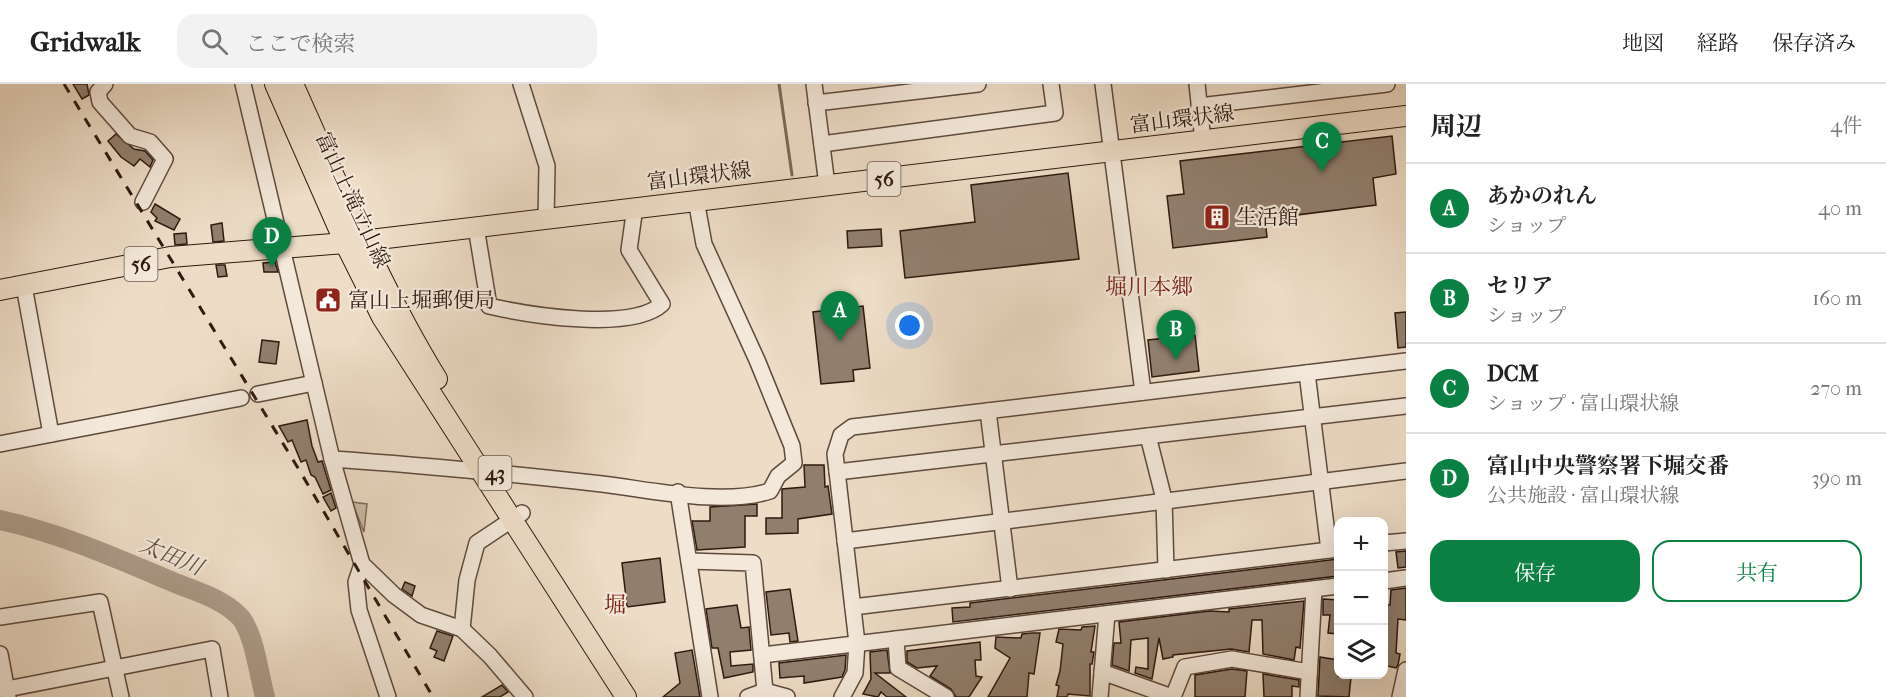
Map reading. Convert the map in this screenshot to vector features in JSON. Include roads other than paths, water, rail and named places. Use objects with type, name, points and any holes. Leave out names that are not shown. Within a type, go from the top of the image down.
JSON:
[{"type":"main road","name":"富山上滝立山線","points":[[274,84],[354,242],[409,332],[488,472],[626,697]]},
{"type":"main road","name":"富山上滝立山線","points":[[293,84],[354,242]]},
{"type":"main road","name":"富山環状線","points":[[0,290],[170,257],[354,242],[1406,116]]},
{"type":"main road","name":"富山上滝立山線","points":[[516,516],[641,697]]},
{"type":"street","points":[[105,84],[98,92],[100,102],[130,136],[150,142],[165,159],[143,202]]},
{"type":"street","points":[[243,84],[332,459],[362,564],[394,595],[421,615],[462,629],[490,656],[525,697]]},
{"type":"street","points":[[521,84],[547,166],[546,220]]},
{"type":"street","points":[[814,84],[827,185]]},
{"type":"street","points":[[816,103],[978,84]]},
{"type":"street","points":[[822,144],[1055,113],[1051,84]]},
{"type":"street","points":[[1103,84],[1143,392]]},
{"type":"street","points":[[1197,84],[1203,141]]},
{"type":"street","points":[[1199,106],[1387,84]]},
{"type":"street","points":[[332,459],[488,472],[678,492],[754,496],[770,491],[778,476],[794,463],[792,446],[757,360],[704,244],[696,200]]},
{"type":"street","points":[[476,227],[489,306],[572,320],[627,317],[652,312],[662,303],[629,250],[635,207]]},
{"type":"street","points":[[24,286],[51,434]]},
{"type":"street","points":[[842,697],[855,673],[857,643],[835,454],[841,435],[852,427],[1406,361]]},
{"type":"street","points":[[853,607],[1334,550],[1320,481],[1307,373]]},
{"type":"street","points":[[258,394],[314,383]]},
{"type":"street","points":[[0,444],[241,398]]},
{"type":"street","points":[[837,472],[1406,406]]},
{"type":"street","points":[[988,411],[1010,589]]},
{"type":"street","points":[[1148,436],[1164,500],[1166,570]]},
{"type":"street","points":[[845,541],[1406,471]]},
{"type":"street","points":[[678,492],[710,697]]},
{"type":"street","points":[[462,629],[467,580],[477,543],[516,516]]},
{"type":"street","points":[[1388,542],[1406,540]]},
{"type":"street","points":[[688,561],[753,564],[765,692]]},
{"type":"street","points":[[362,564],[355,594],[388,697]]},
{"type":"street","points":[[1388,580],[1406,578]]},
{"type":"street","points":[[762,655],[1334,586]]},
{"type":"street","points":[[1308,697],[1314,589]]},
{"type":"street","points":[[0,617],[100,602],[121,697]]},
{"type":"street","points":[[1100,697],[1107,614]]},
{"type":"street","points":[[896,639],[898,668],[946,697]]},
{"type":"street","points":[[0,654],[8,693],[114,668],[212,649],[220,697]]},
{"type":"street","points":[[1102,672],[1172,697],[1185,667],[1232,659],[1310,672]]},
{"type":"street","points":[[1400,697],[1406,670]]},
{"type":"street","points":[[748,697],[765,692],[787,697]]},
{"type":"waterway","points":[[779,84],[792,175]]},
{"type":"waterway","name":"太田川","points":[[0,520],[88,547],[224,604],[238,615],[248,631],[265,697]]},
{"type":"railway","points":[[64,84],[301,473],[433,697]]},
{"type":"place","name":"DCM","points":[[1322,172]]},
{"type":"place","name":"生活館","points":[[1217,217]]},
{"type":"place","name":"富山中央警察署下堀交番","points":[[272,267]]},
{"type":"place","name":"富山上堀郵便局","points":[[328,300]]},
{"type":"place","name":"あかのれん","points":[[840,341]]},
{"type":"place","name":"セリア","points":[[1176,360]]},
{"type":"district","name":"堀川本郷","points":[[1149,287]]},
{"type":"district","name":"堀","points":[[615,605]]}]
